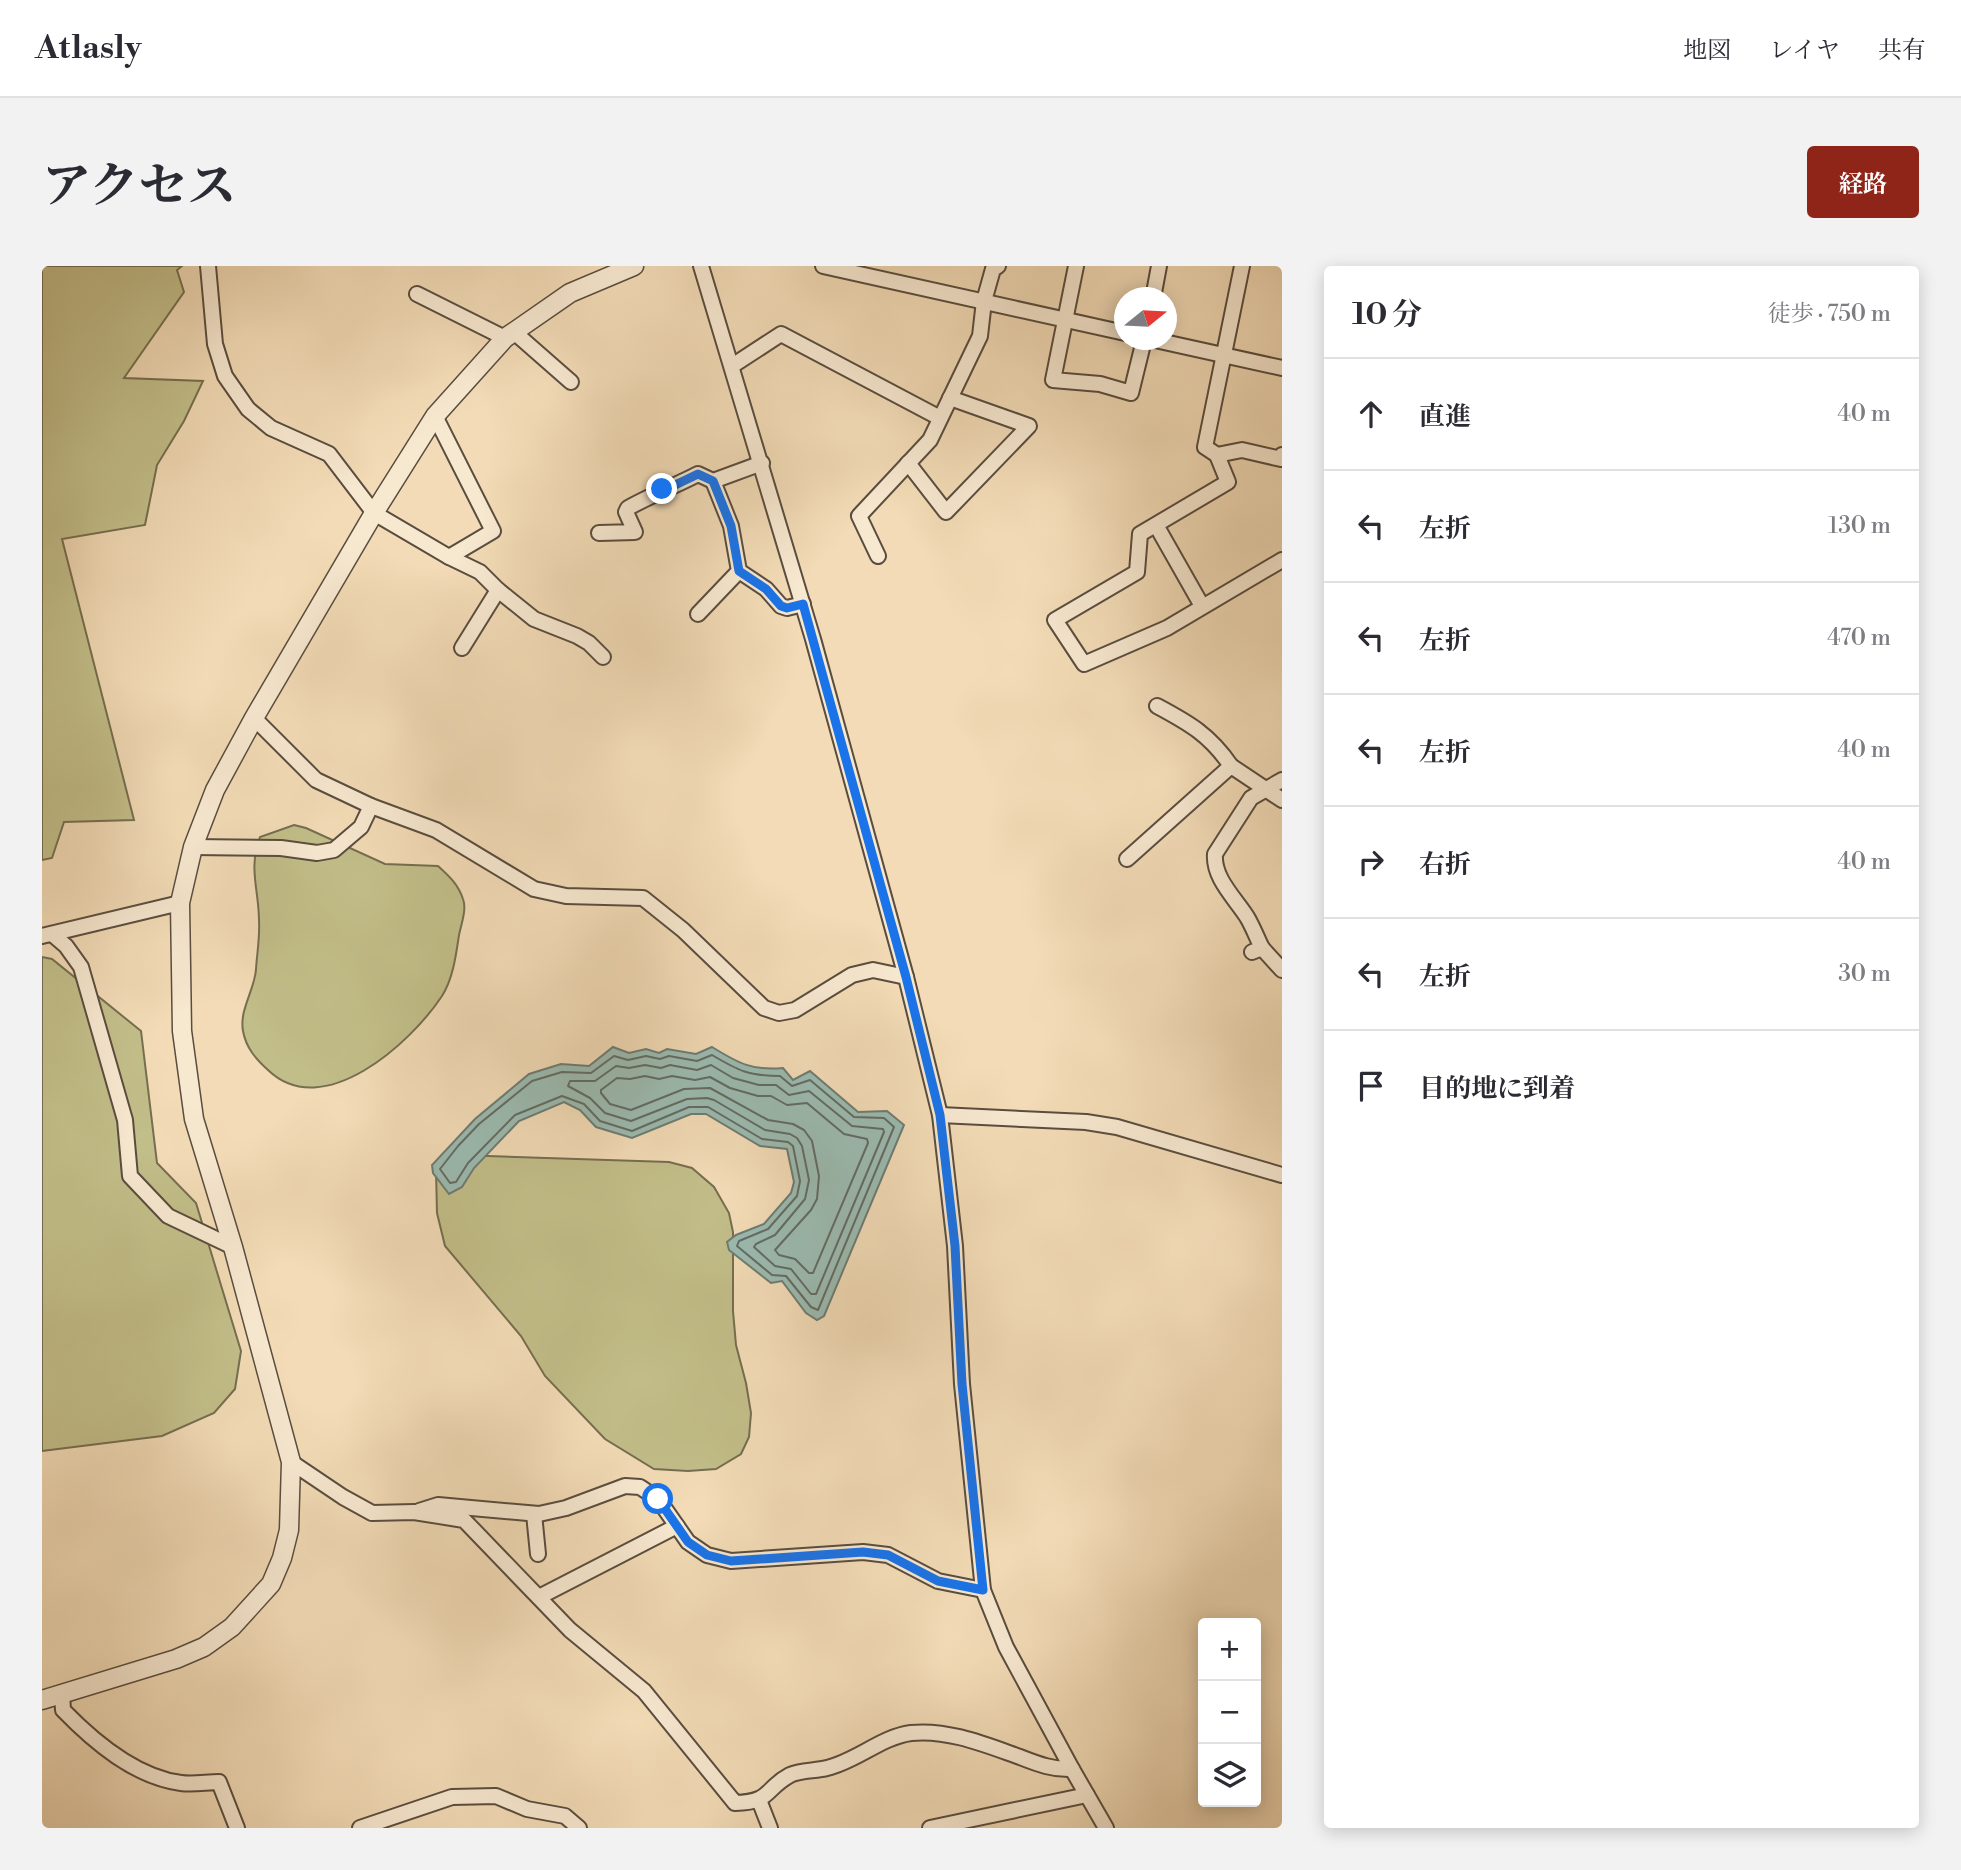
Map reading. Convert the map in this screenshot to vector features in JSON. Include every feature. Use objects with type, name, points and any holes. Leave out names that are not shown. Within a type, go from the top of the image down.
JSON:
[{"type":"street","points":[[208,266],[215,344],[225,376],[248,409],[271,428],[328,454],[374,513],[449,557],[481,572],[498,590],[534,619],[577,636],[603,657]]},
{"type":"street","points":[[42,1700],[176,1659],[204,1647],[232,1627],[271,1584],[282,1558],[289,1530],[291,1462],[233,1247],[194,1119],[182,1031],[180,903],[193,847],[215,790],[374,513],[435,416],[509,335],[569,293],[634,266]]},
{"type":"street","points":[[701,266],[803,604],[906,977],[940,1115],[955,1246],[962,1384],[983,1590],[1006,1647],[1106,1828]]},
{"type":"street","points":[[823,266],[1114,330]]},
{"type":"street","points":[[878,556],[859,516],[930,440],[980,336],[984,301],[993,269],[998,266]]},
{"type":"street","points":[[1076,266],[1052,380],[1100,384],[1131,393],[1142,350]]},
{"type":"street","points":[[1155,287],[1159,266]]},
{"type":"street","points":[[1242,266],[1205,447],[1217,455],[1228,482],[1140,534],[1137,572],[1055,620],[1084,664],[1167,628],[1282,560]]},
{"type":"street","points":[[417,294],[509,335],[571,382]]},
{"type":"street","points":[[732,366],[780,334],[940,418]]},
{"type":"street","points":[[1177,345],[1282,368]]},
{"type":"street","points":[[908,463],[946,512],[1029,426],[950,398]]},
{"type":"street","points":[[435,416],[493,531],[449,557]]},
{"type":"street","points":[[1217,455],[1241,450],[1281,459],[1282,455]]},
{"type":"street","points":[[713,481],[762,463]]},
{"type":"street","points":[[599,533],[635,532],[626,512],[628,508],[662,489],[698,474],[713,481],[731,526],[739,571],[766,589],[781,606],[787,608],[803,604]]},
{"type":"street","points":[[1156,525],[1202,606]]},
{"type":"street","points":[[698,614],[739,571]]},
{"type":"street","points":[[462,648],[498,590]]},
{"type":"street","points":[[1157,706],[1193,725],[1217,745],[1231,766],[1282,800]]},
{"type":"street","points":[[254,718],[316,780],[371,806],[436,830],[534,889],[566,897],[643,898],[683,930],[764,1009],[779,1013],[795,1010],[852,975],[873,970],[906,977]]},
{"type":"street","points":[[1127,859],[1231,766]]},
{"type":"street","points":[[1282,780],[1251,798],[1215,853],[1214,864],[1247,917],[1257,950],[1282,970]]},
{"type":"street","points":[[193,847],[281,848],[317,853],[334,850],[361,827],[371,806]]},
{"type":"street","points":[[47,935],[180,903]]},
{"type":"street","points":[[47,935],[66,946],[82,967],[125,1120],[130,1176],[168,1216],[233,1247]]},
{"type":"street","points":[[940,1115],[1086,1122],[1117,1127],[1282,1175]]},
{"type":"street","points":[[291,1462],[372,1513],[414,1512],[464,1520],[570,1630],[645,1691],[735,1802],[759,1800],[791,1774],[829,1768],[863,1754],[895,1736],[913,1733],[945,1734],[1055,1770],[1072,1769]]},
{"type":"street","points":[[414,1512],[438,1505],[534,1514],[566,1508],[625,1486],[640,1488],[658,1499],[688,1542],[707,1555],[731,1561],[863,1552],[888,1555],[938,1581],[983,1590]]},
{"type":"street","points":[[534,1514],[538,1554]]},
{"type":"street","points":[[539,1597],[677,1526]]},
{"type":"street","points":[[62,1693],[63,1710],[112,1754],[158,1777],[182,1783],[219,1782],[237,1828]]},
{"type":"street","points":[[930,1828],[1087,1795]]},
{"type":"street","points":[[360,1828],[452,1797],[496,1796],[527,1809],[565,1816],[579,1828]]},
{"type":"street","points":[[759,1800],[770,1828]]},
{"type":"shaded area","points":[[42,266],[182,266],[177,270],[184,292],[124,378],[203,381],[184,421],[157,465],[145,525],[62,539],[134,820],[64,822],[52,858],[42,860]]},
{"type":"shaded area","points":[[294,825],[385,864],[438,866],[456,885],[464,903],[451,975],[442,996],[428,1015],[388,1054],[364,1070],[339,1082],[314,1087],[290,1084],[268,1070],[249,1048],[242,1023],[255,977],[259,939],[254,869],[257,848],[260,837]]},
{"type":"shaded area","points":[[42,957],[52,959],[141,1031],[157,1163],[196,1203],[241,1351],[235,1389],[214,1413],[162,1436],[42,1451]]},
{"type":"shaded area","points":[[459,1155],[669,1162],[692,1168],[714,1187],[729,1213],[733,1232],[736,1345],[751,1413],[749,1437],[741,1454],[716,1469],[654,1469],[605,1439],[545,1376],[521,1336],[445,1246],[437,1213],[436,1171]]},
{"type":"water","points":[[613,1047],[629,1053],[646,1049],[659,1053],[667,1049],[696,1054],[712,1047],[746,1065],[783,1068],[793,1080],[810,1071],[858,1112],[887,1111],[904,1125],[824,1316],[817,1320],[806,1313],[782,1281],[771,1283],[729,1250],[727,1242],[736,1235],[764,1224],[791,1193],[794,1182],[787,1149],[760,1146],[706,1114],[691,1114],[632,1138],[596,1127],[580,1110],[564,1102],[519,1121],[474,1168],[462,1187],[449,1194],[433,1173],[432,1165],[475,1119],[529,1074],[561,1064],[589,1066]]},
{"type":"route","points":[[658,1499],[688,1542],[707,1555],[731,1561],[863,1552],[888,1555],[938,1581],[983,1590],[962,1384],[955,1246],[940,1115],[906,977],[803,604],[787,608],[781,606],[766,589],[739,571],[731,526],[713,481],[698,474],[662,489]]}]
